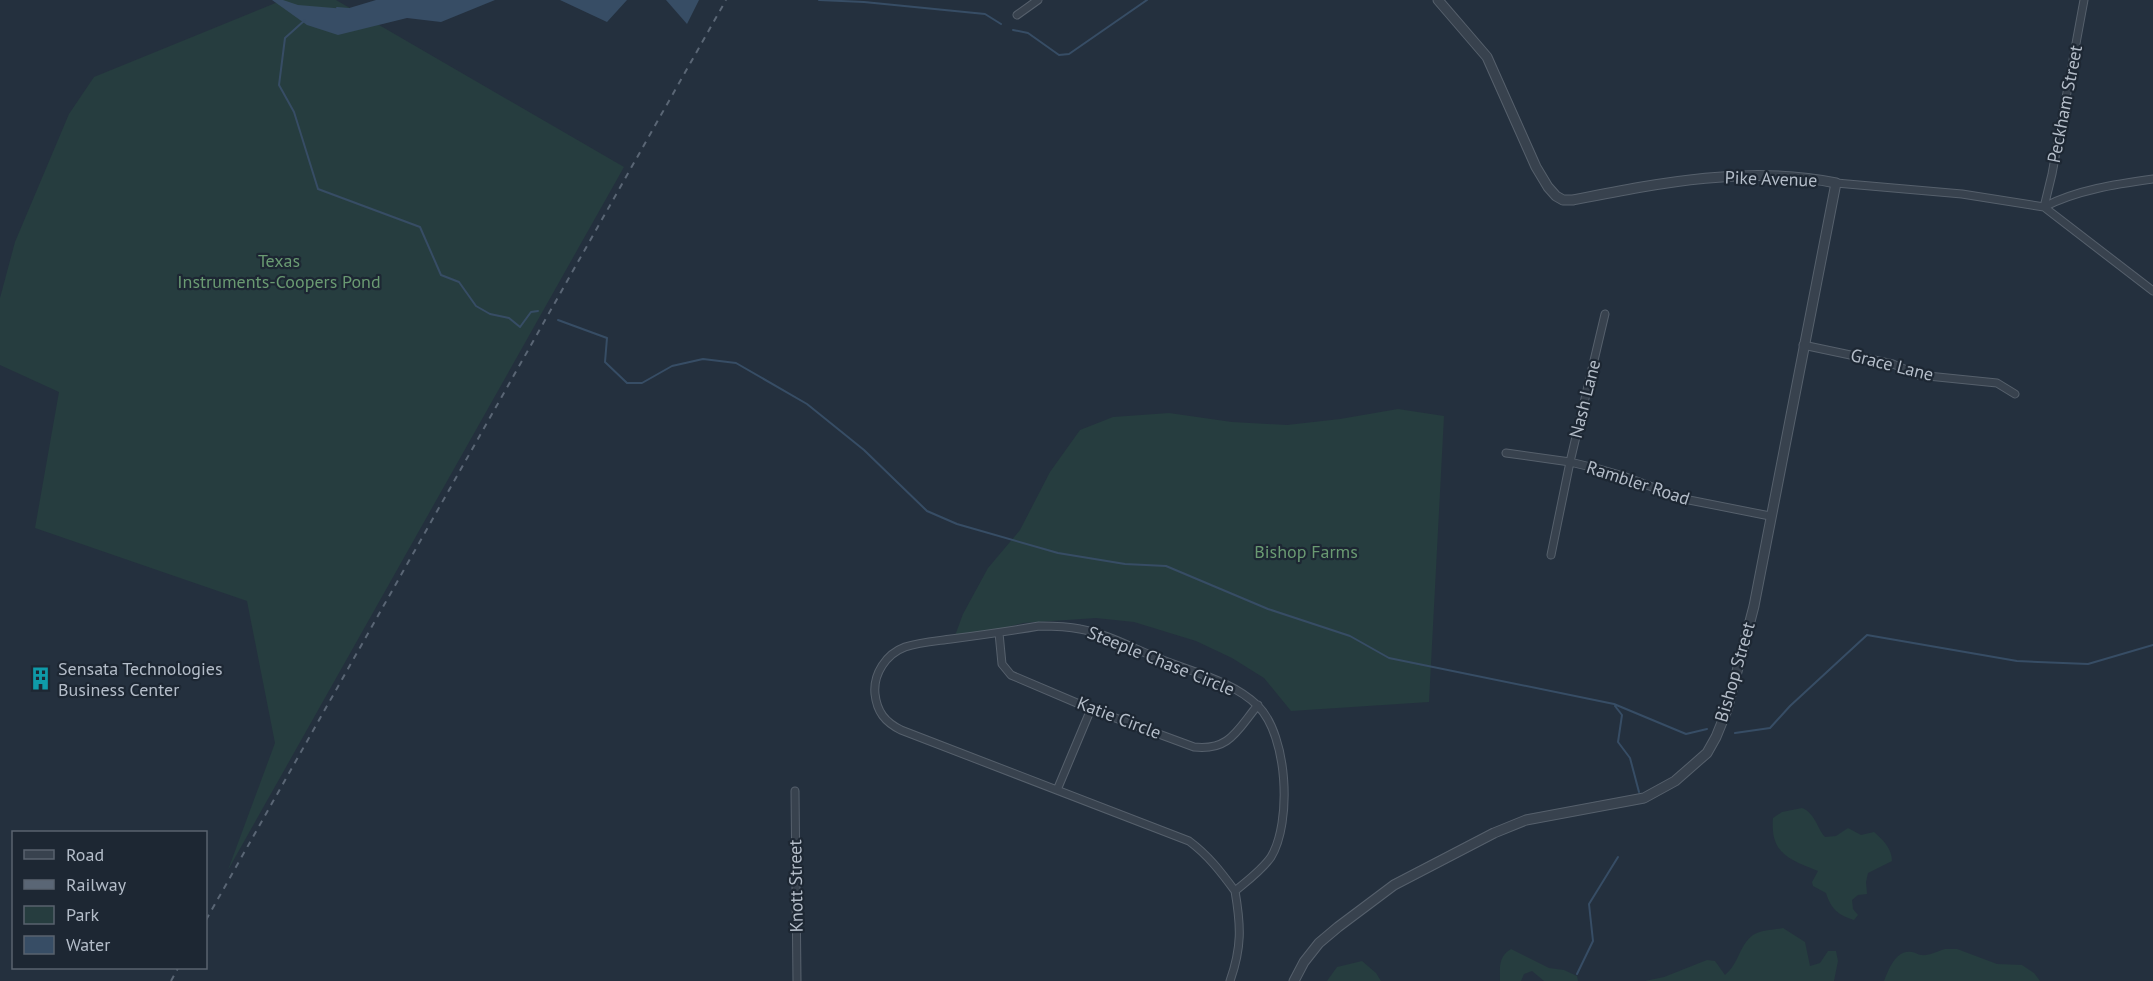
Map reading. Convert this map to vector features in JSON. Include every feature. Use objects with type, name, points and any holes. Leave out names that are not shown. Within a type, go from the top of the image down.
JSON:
[{"type":"street","points":[[1017,15],[1038,0]]},
{"type":"street","name":"Pike Avenue","points":[[1438,0],[1487,57],[1536,167],[1552,191],[1563,200],[1731,176],[1782,177],[1962,194],[2044,207],[2153,291]]},
{"type":"street","name":"Peckham Street","points":[[2044,207],[2084,0]]},
{"type":"street","points":[[2044,207],[2056,200],[2078,194],[2153,179]]},
{"type":"street","name":"Bishop Street","points":[[1293,981],[1319,943],[1394,885],[1494,833],[1526,820],[1644,798],[1675,782],[1707,753],[1727,710],[1754,606],[1836,183]]},
{"type":"street","name":"Nash Lane","points":[[1551,555],[1605,314]]},
{"type":"street","name":"Grace Lane","points":[[1803,345],[1893,364],[1918,375],[1997,383],[2015,394]]},
{"type":"street","name":"Rambler Road","points":[[1506,453],[1570,462],[1623,476],[1684,500],[1770,516]]},
{"type":"street","name":"Steeple Chase Circle","points":[[1230,981],[1237,962],[1240,939],[1240,919],[1235,891],[1203,851],[1188,841],[891,725],[882,717],[877,706],[875,680],[884,663],[905,647],[1039,626],[1081,629],[1103,635],[1229,686],[1258,705],[1270,721],[1279,742],[1283,765],[1282,822],[1279,839],[1270,857],[1235,891]]},
{"type":"street","name":"Katie Circle","points":[[999,633],[999,650],[1005,670],[1011,675],[1091,709],[1194,747],[1220,746],[1230,739],[1258,705]]},
{"type":"street","points":[[1057,790],[1091,709]]},
{"type":"street","name":"Knott Street","points":[[795,792],[797,981]]},
{"type":"green space","name":"Texas Instruments-Coopers Pond","points":[[283,0],[336,0],[624,167],[228,870],[275,743],[247,601],[35,528],[59,392],[0,365],[0,298],[15,242],[69,114],[94,77]]},
{"type":"green space","name":"Bishop Farms","points":[[1398,409],[1444,416],[1429,702],[1291,711],[1264,678],[1232,658],[1196,641],[1134,622],[1096,618],[1023,623],[953,641],[963,614],[988,568],[1020,530],[1050,472],[1080,430],[1113,417],[1169,413],[1232,422],[1287,425]]},
{"type":"green space","points":[[1802,808],[1813,817],[1825,837],[1836,836],[1848,828],[1861,835],[1874,832],[1890,852],[1892,861],[1868,873],[1867,894],[1858,895],[1852,900],[1853,909],[1858,915],[1854,920],[1836,911],[1826,893],[1813,886],[1812,882],[1818,871],[1798,863],[1778,847],[1773,830],[1773,818],[1782,812]]},
{"type":"green space","points":[[1783,928],[1805,942],[1810,966],[1820,963],[1828,951],[1836,951],[1838,961],[1834,981],[1645,981],[1664,977],[1707,960],[1715,961],[1725,975],[1730,971],[1748,939],[1756,933]]},
{"type":"green space","points":[[1511,949],[1549,968],[1564,970],[1577,976],[1578,981],[1544,981],[1532,971],[1524,974],[1521,981],[1500,981],[1502,959]]},
{"type":"green space","points":[[1945,949],[1957,949],[1997,964],[2022,965],[2034,973],[2040,981],[1884,981],[1894,961],[1902,954],[1912,952],[1924,955]]},
{"type":"green space","points":[[1362,961],[1376,973],[1381,981],[1327,981],[1337,967]]},
{"type":"water","points":[[272,0],[283,0],[298,5],[346,9],[376,0],[495,0],[441,22],[407,18],[338,35],[307,25]]},
{"type":"water","points":[[560,0],[627,0],[607,22]]},
{"type":"water","points":[[666,0],[699,0],[687,24]]},
{"type":"waterway","points":[[819,0],[985,14],[1001,24]]},
{"type":"waterway","points":[[1013,30],[1028,33],[1059,55],[1069,54],[1147,0]]},
{"type":"waterway","points":[[337,8],[349,9]]},
{"type":"waterway","points":[[305,20],[285,38],[279,85],[294,112],[318,189],[420,227],[441,275],[459,282],[476,306],[490,314],[509,318],[520,327],[531,312],[538,311]]},
{"type":"waterway","points":[[558,320],[607,338],[605,362],[627,383],[642,383],[672,366],[703,359],[736,363],[807,404],[864,450],[927,511],[957,524],[1058,553],[1125,564],[1166,566],[1268,609],[1350,636],[1389,658],[1614,704],[1686,734],[1707,729]]},
{"type":"waterway","points":[[1735,733],[1770,728],[1790,706],[1867,635],[2017,661],[2088,664],[2153,645]]},
{"type":"waterway","points":[[1615,706],[1622,715],[1618,742],[1630,758],[1639,792]]},
{"type":"waterway","points":[[1577,974],[1593,941],[1589,904],[1618,857]]},
{"type":"railway","points":[[207,918],[726,0]]},
{"type":"railway","points":[[171,981],[177,969]]},
{"type":"place","name":"Sensata Technologies Business Center","points":[[40,679]]}]
